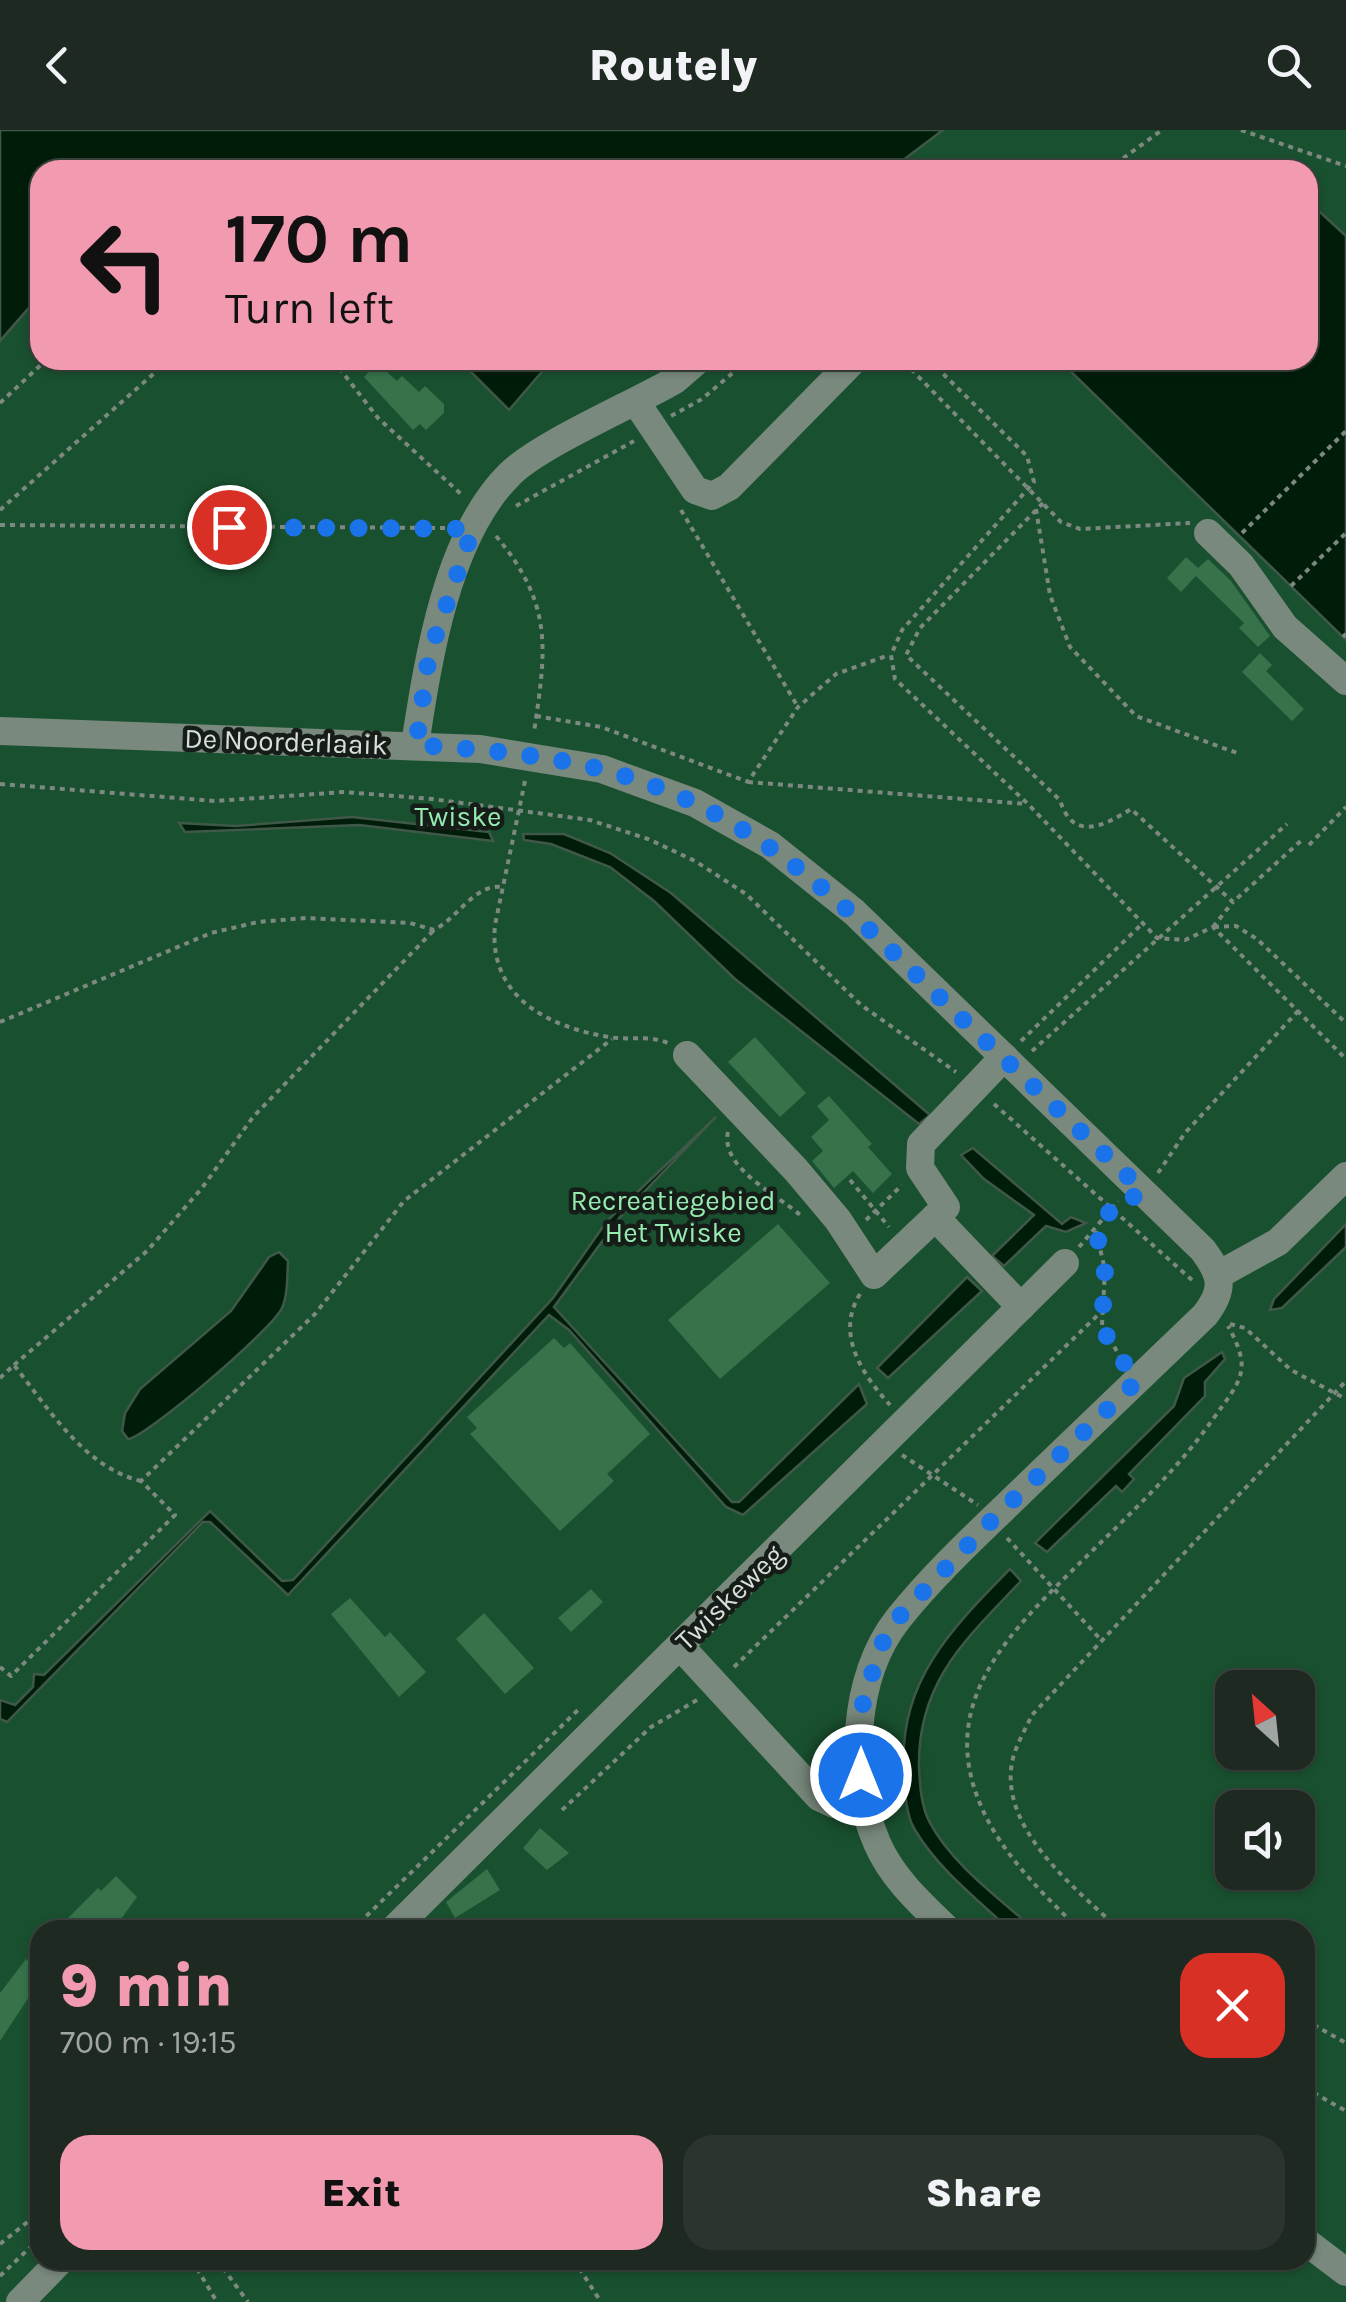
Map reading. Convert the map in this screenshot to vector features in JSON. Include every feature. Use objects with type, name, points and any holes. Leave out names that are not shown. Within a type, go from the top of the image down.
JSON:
[{"type":"street","points":[[416,745],[429,655],[480,521],[510,473],[686,370]]},
{"type":"street","points":[[636,402],[696,490],[712,496],[728,486],[844,370]]},
{"type":"street","points":[[1208,533],[1242,565],[1285,626],[1346,681]]},
{"type":"street","name":"De Noorderlaaik","points":[[0,731],[480,749],[602,769],[660,788],[731,821],[840,900],[1009,1062],[1131,1196],[1204,1250],[1220,1274]]},
{"type":"street","points":[[687,1056],[796,1170],[874,1275],[946,1206],[920,1168],[918,1154],[929,1132],[1009,1062]]},
{"type":"street","points":[[937,1920],[911,1895],[889,1865],[865,1807],[860,1740],[863,1700],[890,1630],[992,1520],[1205,1315],[1219,1296],[1220,1274],[1278,1242],[1346,1176]]},
{"type":"street","points":[[936,1217],[1021,1307]]},
{"type":"street","name":"Twiskeweg","points":[[402,1920],[884,1446],[1064,1263]]},
{"type":"street","points":[[680,1646],[820,1797],[834,1804],[865,1807]]},
{"type":"street","points":[[1315,2249],[1346,2272]]},
{"type":"street","points":[[20,2302],[51,2270]]},
{"type":"path","points":[[1121,160],[1162,130]]},
{"type":"path","points":[[1241,130],[1346,166]]},
{"type":"path","points":[[0,403],[35,370]]},
{"type":"path","points":[[0,510],[157,370]]},
{"type":"path","points":[[341,370],[390,430],[466,499],[480,521],[515,559],[540,614],[546,653],[536,716],[601,727],[748,782],[1028,804]]},
{"type":"path","points":[[0,525],[480,521],[653,428],[702,399],[736,370]]},
{"type":"path","points":[[912,370],[1061,522],[1080,529],[1182,521],[1208,533]]},
{"type":"path","points":[[939,370],[1027,456],[1035,473],[1030,490],[902,630],[891,655],[895,678],[1028,804],[1158,938],[1185,940],[1213,926],[1233,902],[1303,839]]},
{"type":"path","points":[[1238,536],[1346,431]]},
{"type":"path","points":[[1043,503],[920,628],[906,655],[1060,800],[1069,821],[1084,829],[1105,826],[1130,809],[1233,902]]},
{"type":"path","points":[[678,506],[798,706]]},
{"type":"path","points":[[1036,509],[1050,594],[1070,647],[1136,716],[1237,753]]},
{"type":"path","points":[[1290,586],[1346,533]]},
{"type":"path","points":[[748,782],[798,706],[836,674],[891,655]]},
{"type":"path","points":[[1309,845],[1346,807]]},
{"type":"path","points":[[141,1481],[315,1314],[404,1201],[614,1038],[540,1018],[499,970],[493,946],[520,809]]},
{"type":"path","points":[[1009,1062],[1287,824]]},
{"type":"path","points":[[0,1378],[147,1252],[202,1188],[253,1117],[434,930],[450,922],[479,892],[491,885],[503,888]]},
{"type":"path","points":[[0,1022],[210,933],[258,922],[306,918],[410,923],[434,930]]},
{"type":"path","points":[[1009,1062],[1143,923]]},
{"type":"path","points":[[1213,926],[1346,1059]]},
{"type":"path","points":[[1213,926],[1236,926],[1257,939],[1346,1024]]},
{"type":"path","points":[[1138,1380],[1112,1348],[1102,1325],[1105,1270],[1096,1231],[1298,1010]]},
{"type":"path","points":[[850,1238],[920,1168]]},
{"type":"path","points":[[850,1180],[905,1246]]},
{"type":"path","points":[[874,1275],[852,1311],[851,1344],[872,1385],[906,1424]]},
{"type":"path","points":[[562,1810],[651,1727],[717,1683],[1102,1311]]},
{"type":"path","points":[[1218,1329],[1227,1324],[1245,1328],[1291,1370],[1346,1399]]},
{"type":"path","points":[[0,1668],[11,1676],[174,1516],[141,1481],[117,1476],[64,1429],[14,1366]]},
{"type":"path","points":[[1109,1920],[1072,1886],[1026,1830],[1014,1799],[1012,1760],[1032,1714],[1346,1381]]},
{"type":"path","points":[[362,1920],[578,1710]]},
{"type":"path","points":[[1315,2026],[1346,2043]]},
{"type":"path","points":[[1315,2094],[1346,2111]]},
{"type":"path","points":[[0,2244],[30,2220]]},
{"type":"path","points":[[0,2276],[30,2248]]},
{"type":"path","points":[[198,2270],[217,2302]]},
{"type":"path","points":[[224,2270],[248,2302]]},
{"type":"path","points":[[580,2270],[601,2302]]},
{"type":"green space","name":"Twiske","points":[[0,130],[1346,130],[1346,2302],[0,2302]]},
{"type":"shaded area","points":[[0,130],[943,130],[903,160],[30,160],[30,306],[0,341]]},
{"type":"shaded area","points":[[1318,211],[1346,236],[1346,640],[1069,370],[1318,370]]},
{"type":"shaded area","points":[[469,370],[543,370],[509,410]]},
{"type":"shaded area","points":[[352,817],[489,832],[493,841],[359,825],[185,832],[179,823],[236,826]]},
{"type":"shaded area","points":[[523,834],[564,834],[610,853],[671,893],[930,1115],[919,1124],[735,979],[654,901],[610,867],[551,844],[524,840]]},
{"type":"shaded area","points":[[716,1117],[620,1217],[554,1307],[732,1502],[739,1502],[859,1384],[867,1404],[743,1515],[726,1507],[569,1330],[549,1315],[288,1595],[210,1522],[203,1522],[7,1722],[0,1719],[0,1700],[15,1705],[33,1687],[34,1674],[44,1675],[210,1511],[282,1581],[293,1580],[553,1298],[607,1221]]},
{"type":"shaded area","points":[[973,1148],[1062,1224],[1071,1217],[1086,1223],[1066,1232],[1046,1226],[1004,1266],[992,1256],[1034,1215],[984,1179],[961,1155]]},
{"type":"shaded area","points":[[1346,1224],[1346,1247],[1282,1308],[1270,1310],[1274,1299]]},
{"type":"shaded area","points":[[279,1252],[288,1261],[287,1285],[282,1308],[273,1320],[182,1403],[128,1439],[122,1431],[125,1413],[140,1389],[231,1311],[269,1257]]},
{"type":"shaded area","points":[[967,1277],[982,1291],[888,1378],[877,1368]]},
{"type":"shaded area","points":[[1222,1352],[1225,1359],[1205,1382],[1205,1396],[1129,1474],[1134,1479],[1122,1492],[1116,1486],[1047,1552],[1035,1543],[1174,1406],[1184,1378]]},
{"type":"shaded area","points":[[1010,1569],[1021,1581],[964,1643],[936,1686],[921,1738],[921,1795],[929,1821],[950,1852],[1023,1920],[999,1920],[947,1871],[924,1844],[909,1817],[904,1739],[910,1710],[933,1659],[968,1613]]},
{"type":"building","points":[[370,370],[385,370],[397,381],[402,376],[419,392],[425,386],[444,404],[444,413],[426,430],[420,424],[413,430],[364,377]]},
{"type":"building","points":[[1186,557],[1198,568],[1208,559],[1231,581],[1270,636],[1258,647],[1239,628],[1244,623],[1196,576],[1181,592],[1167,578]]},
{"type":"building","points":[[1260,653],[1272,665],[1266,671],[1304,709],[1292,721],[1242,672]]},
{"type":"building","points":[[755,1037],[806,1093],[780,1117],[728,1062]]},
{"type":"building","points":[[829,1096],[872,1144],[868,1147],[892,1174],[873,1193],[853,1171],[834,1188],[812,1161],[823,1151],[811,1137],[829,1120],[817,1106]]},
{"type":"building","points":[[778,1224],[830,1283],[720,1379],[668,1320]]},
{"type":"building","points":[[554,1338],[564,1348],[570,1343],[650,1434],[607,1474],[614,1481],[560,1531],[470,1434],[477,1428],[467,1417]]},
{"type":"building","points":[[591,1589],[603,1602],[571,1632],[558,1618]]},
{"type":"building","points":[[350,1598],[385,1637],[390,1632],[426,1672],[399,1697],[331,1614]]},
{"type":"building","points":[[484,1613],[534,1668],[505,1694],[456,1639]]},
{"type":"building","points":[[540,1828],[569,1853],[547,1870],[523,1848]]},
{"type":"building","points":[[487,1869],[500,1890],[455,1918],[446,1902]]},
{"type":"building","points":[[116,1876],[137,1897],[120,1920],[66,1920],[98,1888],[101,1891]]},
{"type":"building","points":[[26,1959],[30,1962],[30,1995],[0,2041],[0,1993]]},
{"type":"route","points":[[229,527],[473,529],[452,580],[429,655],[416,745],[480,749],[602,769],[643,782],[731,821],[812,876],[854,912],[1143,1191],[1127,1201],[1118,1200],[1096,1231],[1105,1270],[1102,1325],[1112,1348],[1138,1380],[992,1520],[898,1618],[883,1642],[863,1700],[861,1775]]},
{"type":"park label","name":"Recreatiegebied Het Twiske","points":[[673,1216]]}]
